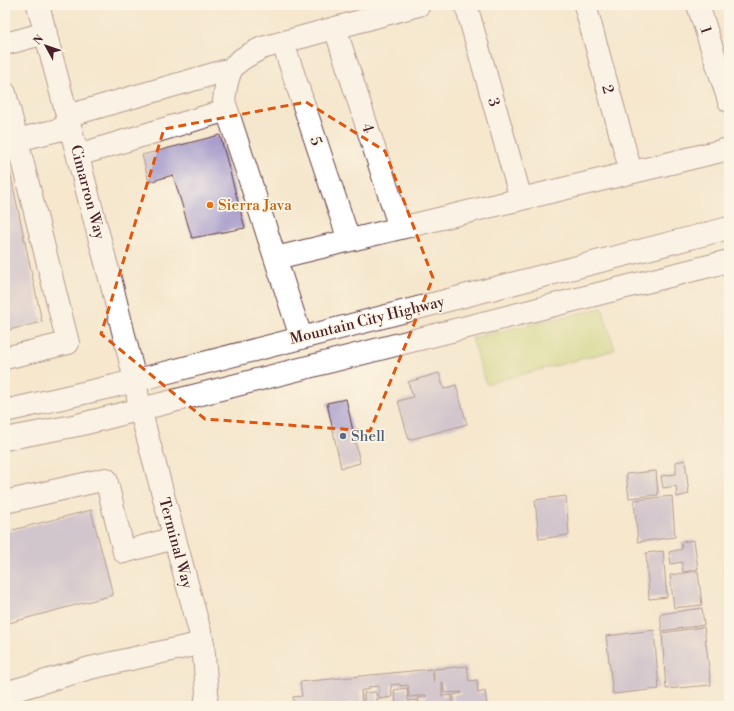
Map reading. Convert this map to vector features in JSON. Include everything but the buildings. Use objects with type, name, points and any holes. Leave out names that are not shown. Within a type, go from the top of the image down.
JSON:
[{"type":"main road","name":"Cimarron Way","points":[[38,5],[135,380]]},
{"type":"main road","points":[[301,337],[224,101],[226,79],[231,69],[239,60],[262,48],[419,5]]},
{"type":"main road","name":"3","points":[[466,5],[521,199]]},
{"type":"main road","name":"2","points":[[585,5],[631,172]]},
{"type":"main road","name":"1","points":[[698,5],[729,101]]},
{"type":"main road","name":"4","points":[[335,28],[400,228]]},
{"type":"main road","points":[[5,44],[46,33]]},
{"type":"main road","name":"5","points":[[283,43],[349,240]]},
{"type":"main road","points":[[17,140],[69,121],[231,69]]},
{"type":"main road","points":[[5,93],[68,343],[5,358]]},
{"type":"main road","points":[[78,155],[227,110]]},
{"type":"main road","points":[[276,258],[729,149]]},
{"type":"main road","name":"Mountain City Highway","points":[[5,411],[135,380],[729,228]]},
{"type":"main road","name":"Mountain City Highway","points":[[5,439],[140,409],[729,261]]},
{"type":"main road","name":"Terminal Way","points":[[135,380],[140,409],[202,643],[207,692],[205,706]]},
{"type":"main road","points":[[5,502],[106,479],[124,552],[174,538]]},
{"type":"main road","points":[[5,693],[90,668],[202,643]]},
{"type":"highlighted area","points":[[306,102],[385,151],[433,278],[370,431],[205,419],[101,334],[164,129]]},
{"type":"green space","points":[[602,308],[615,350],[486,384],[472,338]]},
{"type":"place","name":"Sierra Java","points":[[210,205]]},
{"type":"place","name":"Shell","points":[[343,436]]}]
